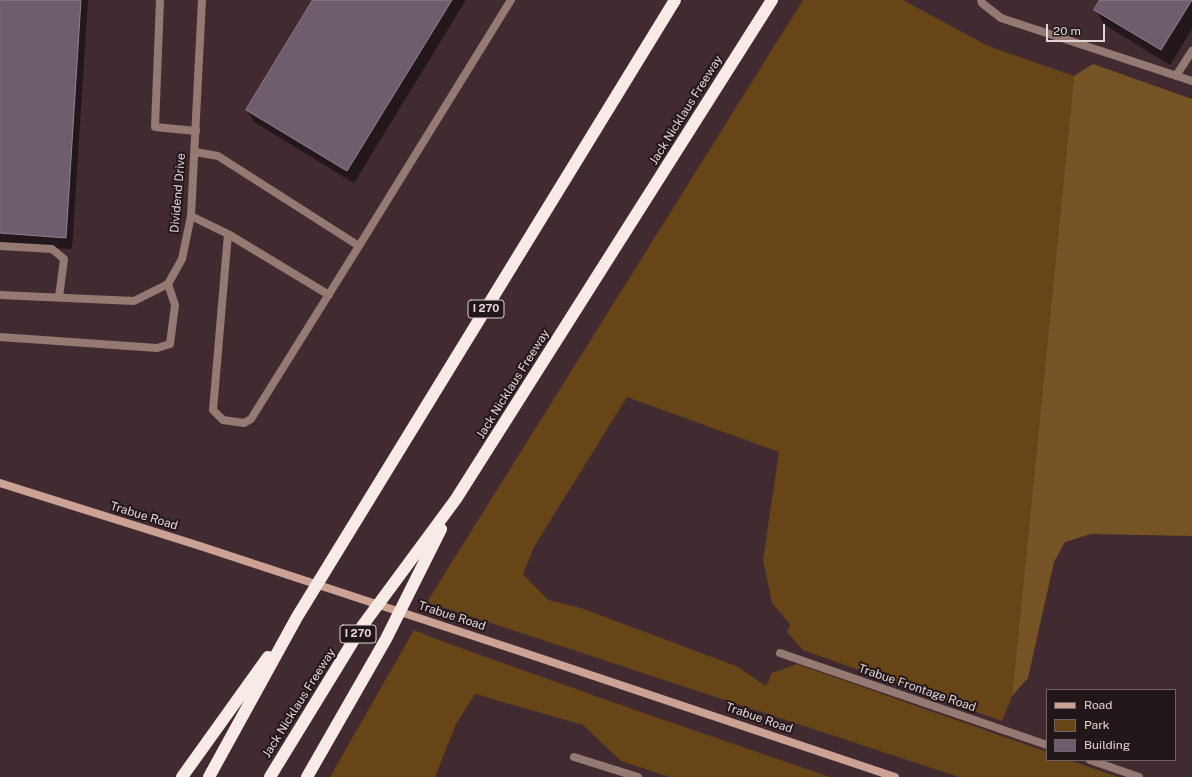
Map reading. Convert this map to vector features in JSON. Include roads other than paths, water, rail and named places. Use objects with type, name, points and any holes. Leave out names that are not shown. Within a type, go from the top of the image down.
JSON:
[{"type":"highway","name":"I 270","points":[[209,777],[296,617],[674,0]]},
{"type":"highway","name":"Jack Nicklaus Freeway","points":[[270,777],[364,625],[456,499],[772,0]]},
{"type":"highway","points":[[307,777],[386,639],[456,499]]},
{"type":"highway","points":[[182,777],[296,617]]},
{"type":"main road","name":"Trabue Road","points":[[0,483],[200,546],[895,777]]},
{"type":"street","points":[[160,0],[155,127],[196,131]]},
{"type":"street","name":"Dividend Drive","points":[[168,284],[182,259],[190,216],[196,131],[202,0]]},
{"type":"street","points":[[228,234],[213,410],[223,420],[244,423],[251,419],[511,0]]},
{"type":"street","points":[[981,0],[982,3],[1001,18],[1192,81]]},
{"type":"street","points":[[1176,76],[1192,51]]},
{"type":"street","points":[[194,152],[218,156],[359,246]]},
{"type":"street","points":[[190,216],[228,234],[329,295]]},
{"type":"street","points":[[0,246],[52,249],[64,259],[59,297]]},
{"type":"street","points":[[0,295],[134,301],[168,284],[174,305],[170,344],[157,348],[0,337]]},
{"type":"street","name":"Trabue Frontage Road","points":[[780,653],[1046,745]]},
{"type":"street","points":[[574,757],[619,774],[638,777]]},
{"type":"street","points":[[1093,761],[1139,777]]}]
